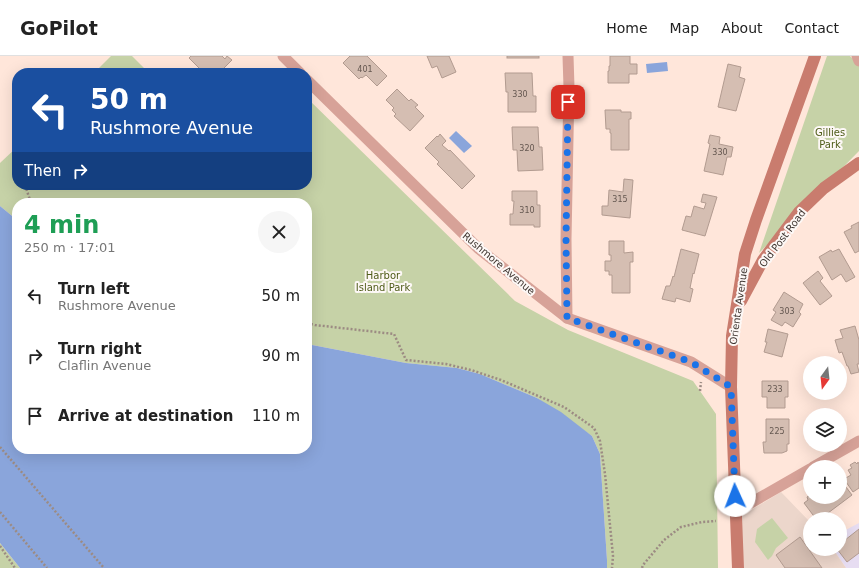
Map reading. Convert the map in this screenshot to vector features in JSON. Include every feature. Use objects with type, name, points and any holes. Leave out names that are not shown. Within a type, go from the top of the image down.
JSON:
[{"type":"street","points":[[283,56],[295,68]]},
{"type":"street","points":[[567,318],[566,239],[569,87],[568,56]]},
{"type":"street","name":"Orienta Avenue","points":[[738,568],[731,387],[732,336],[736,309],[745,254],[815,56]]},
{"type":"street","points":[[857,56],[859,61]]},
{"type":"street","name":"Rushmore Avenue","points":[[312,85],[479,250],[567,318],[691,362],[731,387]]},
{"type":"street","name":"Old Post Road","points":[[736,309],[763,260],[799,212],[824,188],[859,163]]},
{"type":"street","points":[[825,460],[859,441]]},
{"type":"street","points":[[735,512],[803,473]]},
{"type":"path","points":[[312,324],[394,334],[406,360],[446,364],[471,370],[500,380],[564,407],[594,428],[600,440],[605,474],[613,556],[612,568]]},
{"type":"path","points":[[0,447],[104,568]]},
{"type":"path","points":[[0,512],[48,568]]},
{"type":"path","points":[[642,568],[664,540],[681,527],[702,522],[716,521]]},
{"type":"path","points":[[0,546],[15,568]]},
{"type":"shaded area","points":[[781,492],[803,515],[803,556],[838,556],[846,568],[743,568],[740,517]]},
{"type":"shaded area","points":[[859,523],[859,568],[846,568],[838,556],[847,556],[847,529]]},
{"type":"green space","points":[[111,56],[132,56],[144,68],[99,68]]},
{"type":"green space","name":"Gillies Park","points":[[827,56],[850,56],[859,66],[859,151],[759,253]]},
{"type":"green space","name":"Harbor Island Park","points":[[312,103],[515,301],[568,330],[693,381],[716,414],[718,568],[607,568],[600,454],[592,436],[537,398],[480,374],[457,368],[406,363],[312,345],[312,198],[12,198],[12,216],[0,206],[0,163],[12,152],[12,190],[312,190]]},
{"type":"green space","points":[[772,518],[788,538],[776,548],[768,560],[755,542],[757,529]]},
{"type":"green space","points":[[0,543],[20,568],[0,568]]},
{"type":"water","points":[[667,62],[668,71],[647,73],[646,64]]},
{"type":"water","points":[[456,131],[472,146],[464,153],[449,138]]},
{"type":"water","points":[[0,206],[12,216],[12,454],[312,454],[312,345],[406,363],[457,368],[480,374],[537,398],[561,412],[592,436],[600,454],[607,568],[20,568],[0,543]]},
{"type":"building","points":[[191,56],[222,56],[225,59],[227,56],[232,60],[224,68],[199,68],[189,58]]},
{"type":"building","points":[[350,56],[367,56],[387,76],[377,86],[366,75],[359,79],[343,63]]},
{"type":"building","points":[[427,56],[449,56],[456,72],[442,78],[437,66],[432,68]]},
{"type":"building","points":[[507,56],[539,56],[539,58],[507,58]]},
{"type":"building","points":[[610,56],[630,56],[630,64],[637,64],[637,74],[629,74],[629,83],[608,83]]},
{"type":"building","points":[[728,64],[741,67],[739,77],[745,79],[736,111],[718,107]]},
{"type":"building","points":[[505,73],[532,73],[533,96],[536,96],[536,112],[508,112],[508,92],[506,92]]},
{"type":"building","points":[[397,89],[409,101],[411,99],[418,105],[415,107],[424,116],[410,131],[394,116],[396,114],[392,110],[394,108],[386,100]]},
{"type":"building","points":[[605,110],[621,110],[621,112],[631,112],[631,119],[629,119],[629,150],[611,150],[611,133],[610,129],[606,129]]},
{"type":"building","points":[[512,127],[538,127],[539,147],[542,147],[543,170],[518,171],[517,150],[513,150]]},
{"type":"building","points":[[440,134],[446,141],[442,145],[449,151],[450,150],[475,176],[462,189],[437,164],[439,162],[425,148]]},
{"type":"building","points":[[710,135],[720,137],[719,144],[733,147],[731,157],[727,157],[723,175],[704,171],[710,144],[708,143]]},
{"type":"building","points":[[624,179],[633,180],[630,218],[602,215],[602,206],[608,206],[609,190],[623,192]]},
{"type":"building","points":[[512,191],[537,191],[537,205],[540,205],[540,227],[534,227],[534,225],[510,225],[510,214],[513,214],[514,201],[512,201]]},
{"type":"building","points":[[703,194],[717,197],[705,236],[682,230],[686,216],[691,217],[694,206],[704,209],[706,203],[701,202]]},
{"type":"building","points":[[859,222],[859,251],[855,253],[844,232]]},
{"type":"building","points":[[609,241],[624,241],[624,253],[633,252],[633,262],[630,262],[630,293],[612,293],[612,275],[609,275],[609,271],[605,271],[605,261],[611,261],[611,255],[609,255]]},
{"type":"building","points":[[681,249],[699,254],[690,288],[693,289],[690,302],[676,298],[675,302],[662,299],[666,286],[670,286],[673,276],[674,277]]},
{"type":"building","points":[[839,249],[855,277],[846,282],[841,274],[832,280],[819,257],[831,250],[832,252]]},
{"type":"building","points":[[818,271],[823,278],[820,281],[832,296],[820,305],[803,283]]},
{"type":"building","points":[[784,292],[803,304],[799,312],[801,314],[793,327],[785,322],[782,326],[771,320],[776,312],[773,310]]},
{"type":"building","points":[[855,326],[859,340],[859,364],[857,364],[859,372],[851,374],[847,366],[847,356],[843,356],[842,352],[839,353],[835,340],[843,338],[840,330]]},
{"type":"building","points":[[768,329],[788,334],[782,357],[764,352],[767,342],[765,342]]},
{"type":"building","points":[[762,381],[788,381],[788,397],[785,397],[785,408],[767,408],[767,397],[762,397]]},
{"type":"building","points":[[766,419],[789,419],[789,444],[787,444],[787,451],[782,453],[764,453],[763,442],[766,442]]},
{"type":"building","points":[[855,462],[857,464],[858,462],[859,464],[859,488],[853,492],[847,483],[847,477],[851,475],[848,470],[852,468],[850,465]]},
{"type":"building","points":[[847,488],[852,495],[847,499]]},
{"type":"building","points":[[805,504],[840,504],[829,512],[811,512]]},
{"type":"building","points":[[859,529],[859,553],[847,562],[842,556],[847,556],[847,538]]},
{"type":"building","points":[[800,537],[803,541],[803,556],[813,556],[822,568],[785,568],[776,555]]},
{"type":"route","points":[[568,102],[566,239],[567,318],[691,362],[731,387],[735,496]]}]
